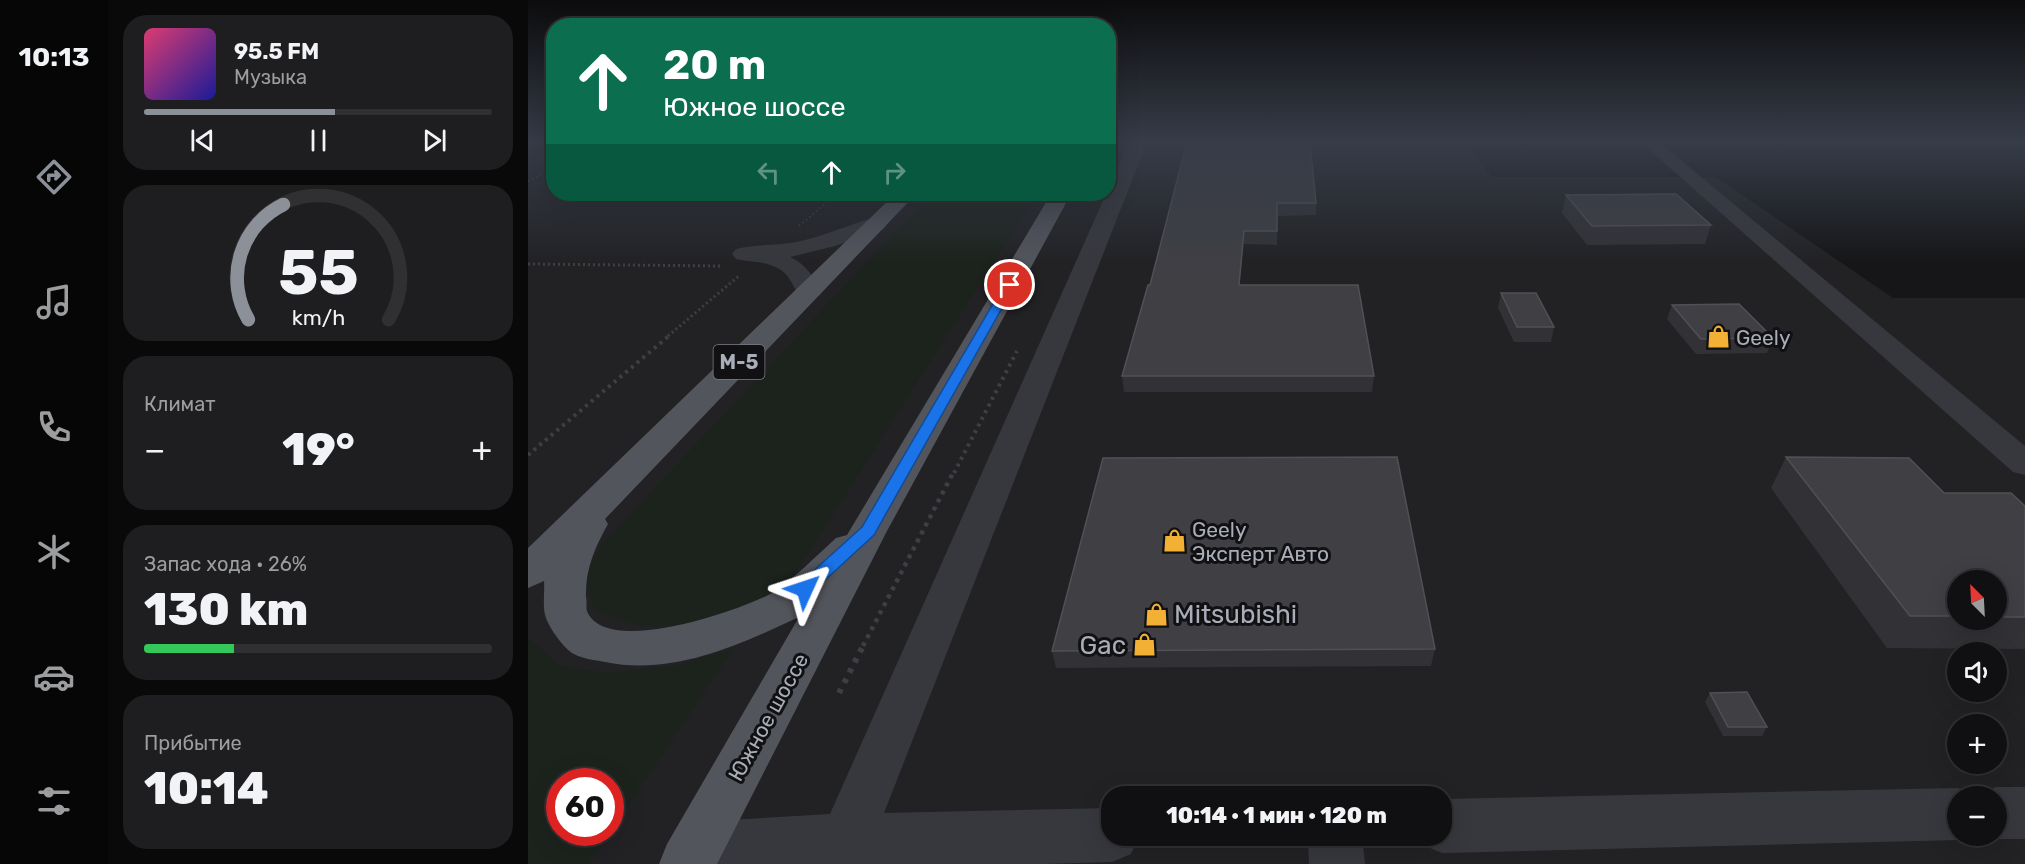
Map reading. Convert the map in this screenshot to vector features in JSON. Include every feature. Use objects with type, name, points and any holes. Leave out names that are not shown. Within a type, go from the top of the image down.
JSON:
[{"type":"main road","name":"М-5","points":[[528,573],[899,201]]},
{"type":"main road","name":"Южное шоссе","points":[[691,857],[868,531],[1057,201]]},
{"type":"main road","points":[[603,499],[575,549],[565,581],[566,616],[587,641],[628,649],[684,643],[732,629],[789,603],[868,531]]},
{"type":"lane","points":[[1696,182],[2025,464]]},
{"type":"lane","points":[[846,841],[1113,201]]},
{"type":"lane","points":[[753,258],[814,246],[876,224]]},
{"type":"lane","points":[[753,258],[791,266],[810,291]]},
{"type":"lane","points":[[2007,813],[2025,813]]},
{"type":"lane","points":[[1452,826],[1947,814]]},
{"type":"lane","points":[[691,857],[846,841],[1101,835]]},
{"type":"lane","points":[[1336,846],[1337,864]]},
{"type":"path","points":[[528,454],[753,258],[828,201]]},
{"type":"path","points":[[528,264],[753,258]]},
{"type":"path","points":[[839,693],[1019,348]]},
{"type":"shaded area","points":[[528,182],[546,182],[546,201],[1116,201],[1116,182],[1724,182],[1893,298],[2025,298],[2025,864],[528,864]]},
{"type":"shaded area","points":[[924,201],[1033,201],[795,574],[760,600],[729,614],[683,626],[639,626],[595,611],[583,577],[603,543]]},
{"type":"shaded area","points":[[528,637],[559,665],[607,673],[678,665],[733,649],[624,812],[624,768],[546,768],[546,846],[601,846],[589,864],[528,864]]},
{"type":"building","points":[[1177,182],[1314,182],[1316,203],[1277,203],[1277,231],[1244,231],[1239,285],[1358,285],[1374,376],[1122,376],[1148,285],[1150,285]]},
{"type":"building","points":[[1676,194],[1711,225],[1592,226],[1566,195]]},
{"type":"building","points":[[1501,293],[1536,293],[1554,327],[1517,327]]},
{"type":"building","points":[[1739,304],[1773,338],[1701,339],[1672,305]]},
{"type":"building","points":[[1397,457],[1435,649],[1052,651],[1103,458]]},
{"type":"building","points":[[1786,457],[1909,458],[1944,493],[2011,493],[2025,506],[2025,617],[2007,617],[2007,570],[1947,570],[1947,616],[1910,616]]},
{"type":"building","points":[[1747,692],[1767,727],[1728,727],[1710,693]]},
{"type":"place","name":"Geely","points":[[1718,337]]},
{"type":"place","name":"Geely Эксперт Авто","points":[[1174,541]]},
{"type":"place","name":"Mitsubishi","points":[[1156,614]]},
{"type":"place","name":"Gac","points":[[1144,645]]},
{"type":"route","points":[[805,589],[868,531],[1010,285]]}]
